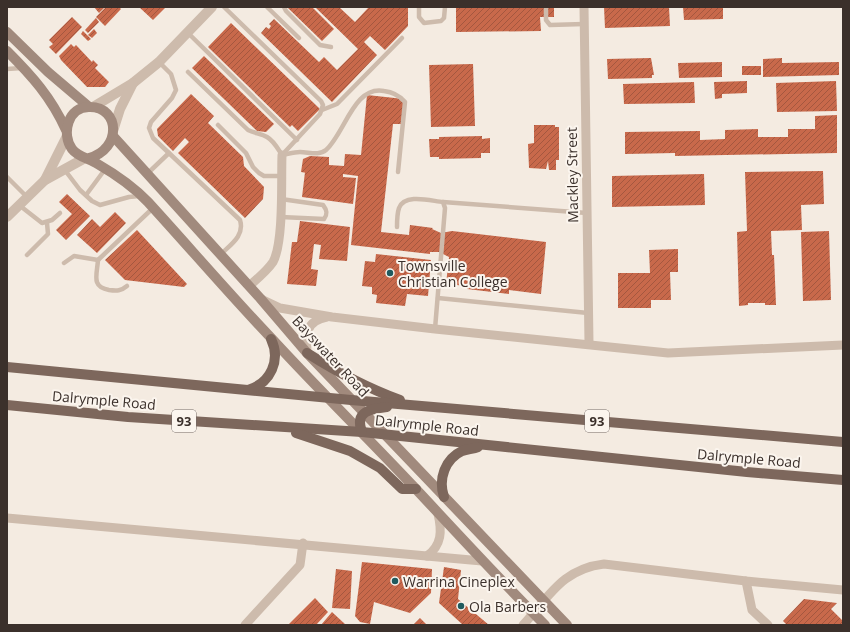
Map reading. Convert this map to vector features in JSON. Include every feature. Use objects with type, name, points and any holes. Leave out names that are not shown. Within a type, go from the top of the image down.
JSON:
[{"type":"main road","points":[[7,32],[48,72],[90,107],[104,112],[112,122],[113,134],[108,147],[104,151],[87,158]]},
{"type":"main road","points":[[7,51],[43,90],[57,110],[74,152],[106,168],[124,180],[141,195],[271,339],[362,432],[482,561],[545,625]]},
{"type":"main road","points":[[66,133],[68,123],[74,113],[90,107]]},
{"type":"main road","name":"Bayswater Road","points":[[113,134],[146,174],[260,298],[307,353],[568,625]]},
{"type":"main road","points":[[248,390],[260,384],[271,372],[275,355],[271,339]]},
{"type":"main road","points":[[307,353],[354,381],[411,405]]},
{"type":"main road","name":"Dalrymple Road","points":[[7,367],[328,398],[843,442]]},
{"type":"main road","name":"Dalrymple Road","points":[[7,405],[128,417],[386,434],[747,472],[843,480]]},
{"type":"main road","points":[[362,432],[358,423],[364,413],[378,408],[411,405]]},
{"type":"main road","points":[[277,427],[350,451],[380,468],[402,489],[416,489]]},
{"type":"main road","points":[[444,497],[442,489],[442,476],[450,461],[459,453],[481,445]]},
{"type":"street","points":[[90,107],[133,83],[159,62],[212,7]]},
{"type":"street","name":"Mackley Street","points":[[584,7],[589,343]]},
{"type":"street","points":[[113,134],[120,109],[133,83]]},
{"type":"street","points":[[45,180],[66,133]]},
{"type":"street","points":[[249,286],[272,264],[276,255],[280,217],[282,155]]},
{"type":"street","points":[[7,217],[45,180],[87,158]]},
{"type":"street","points":[[260,298],[280,308],[332,317],[435,329],[668,352],[843,345]]},
{"type":"street","points":[[307,353],[307,340],[310,326],[318,319],[332,317]]},
{"type":"street","points":[[427,556],[435,548],[440,539],[441,526],[438,514]]},
{"type":"street","points":[[7,518],[482,561]]},
{"type":"street","points":[[247,624],[300,565],[303,544]]},
{"type":"street","points":[[523,625],[569,575],[586,568],[604,564],[746,581],[843,590]]},
{"type":"street","points":[[746,581],[752,610],[768,625]]},
{"type":"lane","points":[[224,7],[322,101],[322,110],[317,118],[282,155]]},
{"type":"lane","points":[[267,7],[299,38]]},
{"type":"lane","points":[[284,7],[286,11],[320,45],[332,47]]},
{"type":"lane","points":[[419,7],[419,17],[424,23],[441,21],[444,18],[445,7]]},
{"type":"lane","points":[[546,7],[546,20],[550,25],[584,24]]},
{"type":"lane","points":[[187,32],[297,140]]},
{"type":"lane","points":[[322,110],[337,104],[402,38]]},
{"type":"lane","points":[[159,62],[172,74],[176,90],[172,98],[151,122],[149,128],[153,138],[240,220],[242,226],[239,236],[220,255]]},
{"type":"lane","points":[[7,70],[24,68]]},
{"type":"lane","points":[[188,72],[248,130],[256,134],[266,136],[273,141],[282,155]]},
{"type":"lane","points":[[282,155],[298,152],[317,154],[327,149],[361,97],[371,90],[379,90],[395,93],[405,102],[398,172]]},
{"type":"lane","points":[[218,124],[246,152],[252,167],[259,173],[264,176],[281,176]]},
{"type":"lane","points":[[146,174],[169,153]]},
{"type":"lane","points":[[86,195],[106,168]]},
{"type":"lane","points":[[64,169],[86,195],[92,201],[100,205],[141,195]]},
{"type":"lane","points":[[7,177],[27,197]]},
{"type":"lane","points":[[280,217],[324,220],[327,216],[327,210],[323,205],[281,199]]},
{"type":"lane","points":[[396,227],[399,207],[406,201],[415,199],[587,213]]},
{"type":"lane","points":[[435,329],[445,218],[445,208],[443,202]]},
{"type":"lane","points":[[19,205],[42,223],[47,223],[60,213]]},
{"type":"lane","points":[[127,286],[122,290],[101,289],[96,282],[98,260],[153,208]]},
{"type":"lane","points":[[27,255],[48,234],[47,223]]},
{"type":"lane","points":[[64,263],[74,256],[98,260]]},
{"type":"lane","points":[[438,298],[588,313]]},
{"type":"building","points":[[94,7],[105,7],[99,13]]},
{"type":"building","points":[[106,7],[119,7],[121,9],[105,26],[96,17]]},
{"type":"building","points":[[139,7],[166,7],[153,20]]},
{"type":"building","points":[[312,7],[334,29],[322,41],[288,8]]},
{"type":"building","points":[[315,7],[339,7],[355,22],[369,7],[408,7],[408,26],[385,50],[370,36],[364,42],[377,55],[332,102],[261,33],[266,27],[269,29],[271,26],[269,24],[274,19],[319,62],[324,57],[337,70],[358,49]]},
{"type":"building","points":[[456,7],[554,7],[554,17],[540,17],[541,31],[456,32]]},
{"type":"building","points":[[604,7],[669,7],[670,26],[605,28]]},
{"type":"building","points":[[683,7],[723,7],[723,19],[684,20]]},
{"type":"building","points":[[72,17],[82,27],[56,54],[49,47],[53,44],[49,40]]},
{"type":"building","points":[[96,18],[99,22],[88,33],[85,30]]},
{"type":"building","points":[[231,23],[320,109],[298,131],[292,125],[290,127],[208,47]]},
{"type":"building","points":[[94,29],[97,33],[92,38],[88,35]]},
{"type":"building","points":[[83,31],[91,39],[88,41],[81,34]]},
{"type":"building","points":[[71,44],[74,47],[76,45],[92,62],[93,60],[98,65],[95,68],[109,82],[105,87],[87,87],[61,60],[59,56]]},
{"type":"building","points":[[204,56],[274,124],[266,132],[257,131],[192,68]]},
{"type":"building","points":[[651,58],[654,75],[652,75],[652,78],[608,79],[607,59]]},
{"type":"building","points":[[782,58],[782,63],[839,62],[839,75],[763,77],[763,59]]},
{"type":"building","points":[[722,62],[722,77],[679,78],[678,63]]},
{"type":"building","points":[[473,64],[475,126],[431,127],[429,65]]},
{"type":"building","points":[[742,66],[761,66],[761,75],[742,75]]},
{"type":"building","points":[[747,81],[747,93],[722,94],[722,98],[715,99],[714,82]]},
{"type":"building","points":[[836,81],[837,111],[777,112],[776,83]]},
{"type":"building","points":[[694,82],[695,103],[624,104],[623,84]]},
{"type":"building","points":[[191,94],[214,116],[208,123],[243,157],[244,166],[264,187],[263,199],[245,218],[178,153],[189,142],[185,138],[173,151],[158,136],[157,129]]},
{"type":"building","points":[[367,95],[404,99],[401,124],[393,124],[381,232],[409,235],[410,225],[433,228],[432,229],[441,233],[452,231],[546,242],[541,294],[509,290],[509,294],[467,289],[467,286],[446,284],[449,257],[439,252],[430,252],[430,254],[351,245],[358,176],[343,174],[343,177],[356,178],[353,204],[302,197],[305,173],[301,172],[303,159],[310,156],[329,157],[329,165],[344,166],[345,154],[361,155]]},
{"type":"building","points":[[837,115],[837,153],[675,156],[675,153],[625,154],[625,132],[700,131],[700,140],[725,139],[725,130],[758,129],[758,137],[788,137],[788,129],[815,129],[815,116]]},
{"type":"building","points":[[534,125],[555,125],[555,127],[559,127],[559,160],[556,160],[556,170],[549,170],[548,161],[546,169],[529,168],[528,144],[534,143]]},
{"type":"building","points":[[482,136],[482,139],[490,138],[490,153],[481,153],[481,158],[439,159],[439,157],[430,157],[429,139],[439,139],[439,137]]},
{"type":"building","points":[[823,171],[824,204],[801,205],[802,230],[771,231],[772,255],[774,255],[776,305],[765,305],[765,303],[748,303],[748,305],[739,306],[737,232],[747,231],[745,172]]},
{"type":"building","points":[[704,174],[705,205],[612,207],[612,176]]},
{"type":"building","points":[[67,194],[90,216],[66,240],[56,230],[72,214],[59,202]]},
{"type":"building","points":[[115,212],[126,223],[97,253],[77,235],[92,219],[100,227]]},
{"type":"building","points":[[300,221],[350,227],[347,261],[319,259],[321,245],[314,244],[311,269],[318,270],[316,286],[287,284],[292,242],[297,242]]},
{"type":"building","points":[[137,230],[187,284],[184,287],[125,280],[105,260]]},
{"type":"building","points":[[829,231],[831,300],[803,301],[801,232]]},
{"type":"building","points":[[678,249],[678,272],[670,272],[671,300],[651,300],[651,308],[618,308],[618,273],[650,273],[649,250]]},
{"type":"building","points":[[376,254],[431,260],[428,296],[407,294],[405,306],[376,303],[377,295],[372,294],[372,287],[362,286],[365,261],[375,262]]},
{"type":"building","name":"Warrina Cineplex","points":[[362,562],[432,569],[431,593],[410,613],[374,602],[370,624],[360,622],[355,616]]},
{"type":"building","points":[[444,567],[461,570],[458,599],[489,625],[463,625],[439,603]]},
{"type":"building","points":[[336,569],[352,571],[350,609],[332,608]]},
{"type":"building","points":[[315,598],[328,612],[316,625],[288,625]]},
{"type":"building","points":[[804,599],[837,603],[831,609],[843,621],[843,625],[787,625],[783,621]]},
{"type":"building","points":[[332,612],[346,625],[321,625]]},
{"type":"building","points":[[420,618],[427,625],[413,625]]},
{"type":"place","name":"Townsville Christian College","points":[[390,273]]},
{"type":"place","name":"Warrina Cineplex","points":[[395,581]]},
{"type":"place","name":"Ola Barbers","points":[[461,606]]}]
